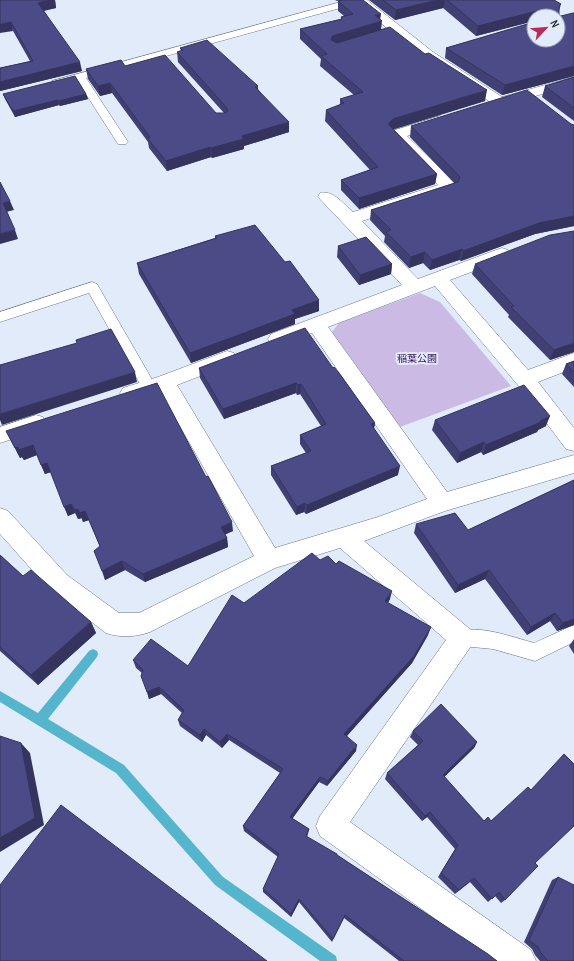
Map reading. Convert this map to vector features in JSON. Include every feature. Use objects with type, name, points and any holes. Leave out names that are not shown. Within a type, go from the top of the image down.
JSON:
[{"type":"street","points":[[359,0],[428,55],[500,102]]},
{"type":"street","points":[[428,55],[443,50]]},
{"type":"street","points":[[478,109],[500,102],[535,99],[574,81]]},
{"type":"street","points":[[350,219],[449,187],[397,134],[456,116]]},
{"type":"street","points":[[326,196],[415,287]]},
{"type":"street","points":[[112,399],[157,384],[520,248]]},
{"type":"street","points":[[438,278],[524,379],[574,443]]},
{"type":"street","points":[[316,324],[442,503]]},
{"type":"street","points":[[524,379],[574,360]]},
{"type":"street","points":[[157,384],[269,560]]},
{"type":"street","points":[[0,435],[52,418]]},
{"type":"street","points":[[0,518],[59,583],[115,625],[141,624],[269,560],[344,538],[442,503],[574,464]]},
{"type":"street","points":[[344,538],[462,638],[330,826],[520,961]]},
{"type":"lane","points":[[44,86],[80,78],[163,53],[359,0]]},
{"type":"lane","points":[[384,34],[397,30]]},
{"type":"lane","points":[[163,53],[173,64]]},
{"type":"lane","points":[[80,78],[122,142]]},
{"type":"lane","points":[[0,317],[92,287],[157,384]]},
{"type":"lane","points":[[462,638],[493,640],[535,652],[574,634]]},
{"type":"green space","name":"稲葉公園","points":[[420,293],[440,302],[511,386],[400,427],[332,332],[339,323]]},
{"type":"building","points":[[0,0],[50,0],[38,3],[80,62],[0,82],[0,68],[33,61],[11,22],[0,24]]},
{"type":"building","points":[[363,0],[381,14],[375,15],[382,21],[332,36],[331,40],[337,43],[390,27],[425,54],[429,53],[487,90],[393,119],[389,125],[437,174],[359,198],[341,180],[378,167],[326,110],[344,103],[340,99],[363,92],[321,56],[327,54],[300,29],[342,19],[341,17],[353,14],[338,1]]},
{"type":"building","points":[[383,0],[438,0],[396,10]]},
{"type":"building","points":[[447,0],[554,0],[561,4],[559,8],[526,8],[526,14],[478,26]]},
{"type":"building","points":[[574,13],[574,66],[505,85],[446,48],[526,24],[526,48],[566,48],[566,15]]},
{"type":"building","points":[[207,40],[258,86],[255,87],[289,122],[242,136],[244,139],[211,148],[210,147],[166,161],[147,138],[150,137],[110,83],[98,86],[86,69],[121,60],[125,66],[165,55],[216,113],[225,113],[228,111],[226,107],[177,52],[183,50],[180,48]]},
{"type":"building","points":[[75,76],[86,94],[13,111],[3,94]]},
{"type":"building","points":[[574,77],[574,108],[545,86]]},
{"type":"building","points":[[527,90],[574,125],[574,216],[539,223],[463,251],[462,249],[432,260],[425,252],[411,257],[386,232],[391,230],[371,210],[458,182],[460,177],[411,126]]},
{"type":"building","points":[[0,182],[10,201],[3,203],[15,230],[0,234]]},
{"type":"building","points":[[255,225],[285,262],[290,261],[319,300],[292,310],[295,314],[190,353],[137,263],[217,238],[215,236]]},
{"type":"building","points":[[574,231],[574,343],[554,350],[511,307],[514,306],[475,264],[550,235]]},
{"type":"building","points":[[366,237],[392,264],[360,275],[338,246]]},
{"type":"building","points":[[305,328],[375,423],[371,424],[400,466],[307,505],[305,503],[297,507],[271,466],[311,451],[300,435],[326,424],[301,384],[298,385],[296,383],[223,409],[199,368]]},
{"type":"building","points":[[111,329],[135,372],[0,414],[0,365],[77,343],[76,340]]},
{"type":"building","points":[[574,361],[574,372],[566,364]]},
{"type":"building","points":[[157,383],[206,477],[208,476],[232,522],[221,527],[227,538],[143,574],[122,561],[102,571],[94,551],[100,546],[85,511],[80,513],[78,509],[75,510],[71,504],[64,507],[47,463],[41,465],[33,445],[19,450],[18,447],[15,448],[6,431]]},
{"type":"building","points":[[524,385],[550,416],[540,421],[541,422],[486,445],[484,442],[460,453],[435,420]]},
{"type":"building","points":[[574,480],[574,619],[563,623],[555,613],[531,627],[489,570],[458,585],[416,524],[455,513],[468,530]]},
{"type":"building","points":[[312,553],[320,560],[328,556],[336,564],[339,561],[392,591],[385,601],[431,627],[414,656],[344,734],[357,745],[328,781],[320,777],[290,817],[309,829],[306,836],[337,854],[497,961],[404,961],[345,915],[333,939],[299,899],[291,914],[263,889],[279,854],[243,826],[283,769],[227,734],[220,742],[204,729],[200,735],[178,720],[184,710],[159,687],[147,692],[141,676],[143,670],[133,660],[151,639],[188,666],[232,595],[244,603]]},
{"type":"building","points":[[0,555],[23,576],[31,570],[91,622],[31,675],[0,647]]},
{"type":"building","points":[[441,704],[477,742],[443,775],[484,821],[488,817],[491,821],[528,787],[531,790],[564,754],[574,764],[574,826],[535,863],[538,866],[505,900],[499,892],[492,899],[474,878],[459,890],[441,873],[458,845],[430,812],[425,816],[387,773],[423,741],[413,731]]},
{"type":"building","points":[[0,736],[21,743],[35,818],[0,838]]},
{"type":"building","points":[[61,805],[267,961],[0,961],[0,885]]},
{"type":"building","points":[[558,877],[574,885],[574,961],[548,961],[538,947],[529,940]]},
{"type":"waterway","points":[[40,720],[93,654]]},
{"type":"waterway","points":[[0,696],[120,769],[219,881],[331,961]]}]
